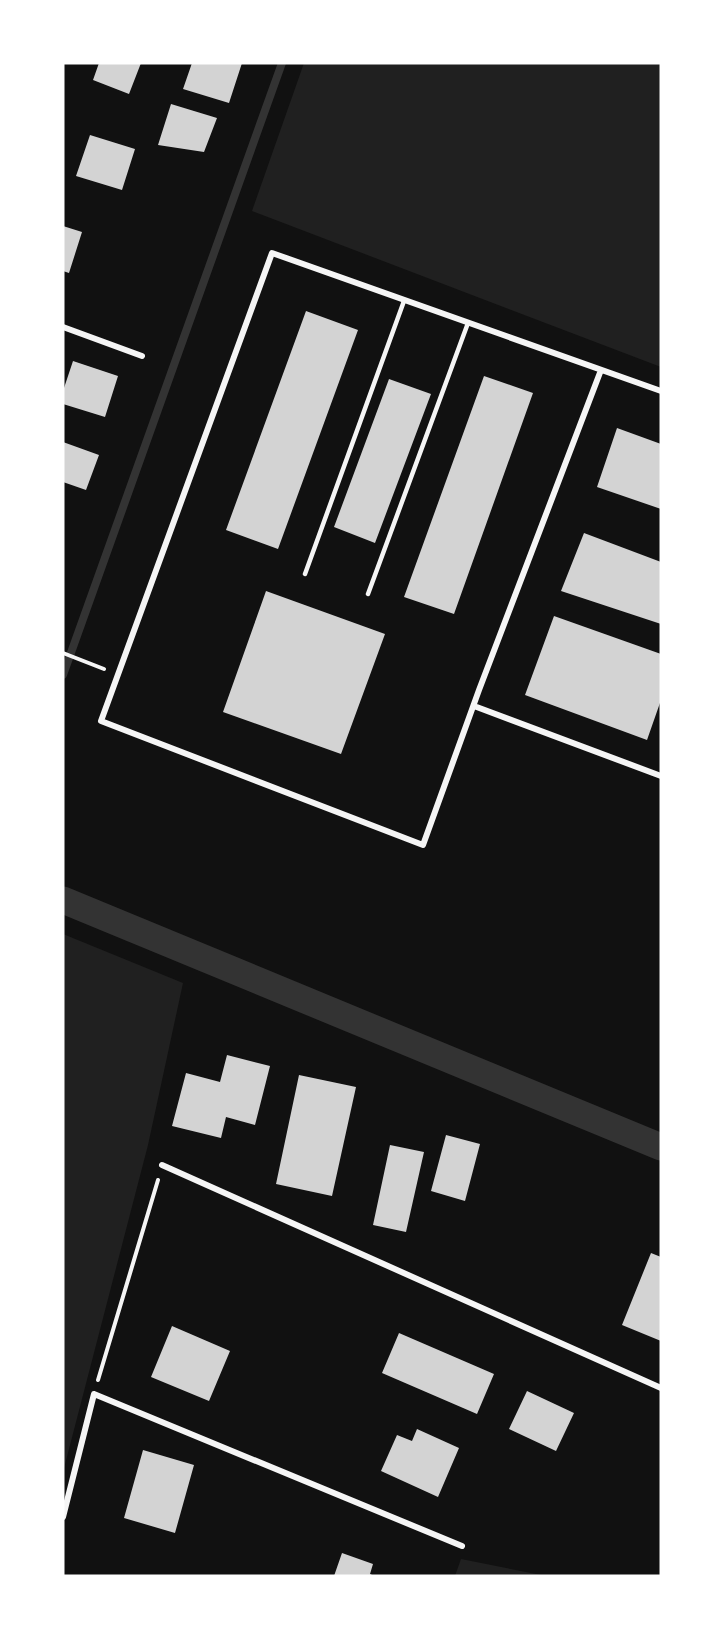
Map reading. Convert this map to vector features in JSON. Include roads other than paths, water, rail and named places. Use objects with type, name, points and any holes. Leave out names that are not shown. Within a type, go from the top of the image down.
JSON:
[{"type":"street","points":[[601,370],[423,846],[101,721],[272,254],[661,391]]},
{"type":"street","points":[[63,327],[142,356]]},
{"type":"street","points":[[474,706],[661,776]]},
{"type":"street","points":[[162,1165],[661,1388]]},
{"type":"street","points":[[63,1517],[94,1394],[462,1546]]},
{"type":"lane","points":[[305,574],[404,301]]},
{"type":"lane","points":[[368,594],[468,323]]},
{"type":"waterway","points":[[63,675],[282,63]]},
{"type":"waterway","points":[[63,900],[661,1147]]}]
